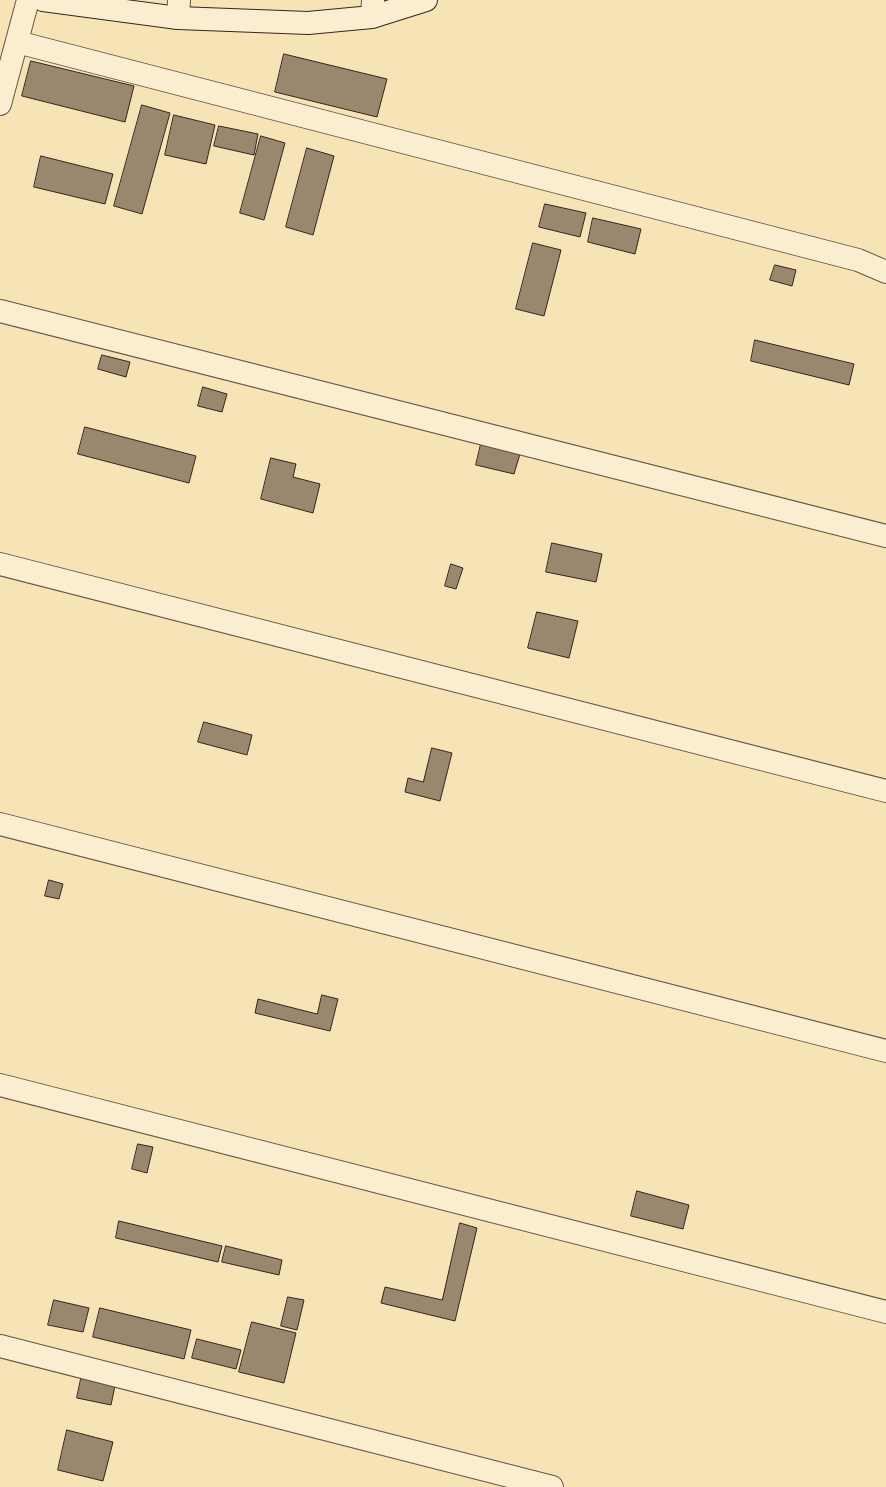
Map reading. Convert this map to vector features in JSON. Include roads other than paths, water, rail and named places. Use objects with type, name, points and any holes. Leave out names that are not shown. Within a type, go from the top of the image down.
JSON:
[{"type":"street","points":[[0,104],[28,0]]},
{"type":"street","points":[[43,0],[179,9],[308,23],[373,8],[426,0]]},
{"type":"street","points":[[17,42],[858,260],[886,272]]},
{"type":"street","points":[[0,311],[886,536]]},
{"type":"street","points":[[0,564],[886,791]]},
{"type":"street","points":[[0,824],[886,1051]]},
{"type":"street","points":[[0,1085],[886,1312]]},
{"type":"street","points":[[0,1346],[552,1487]]}]
